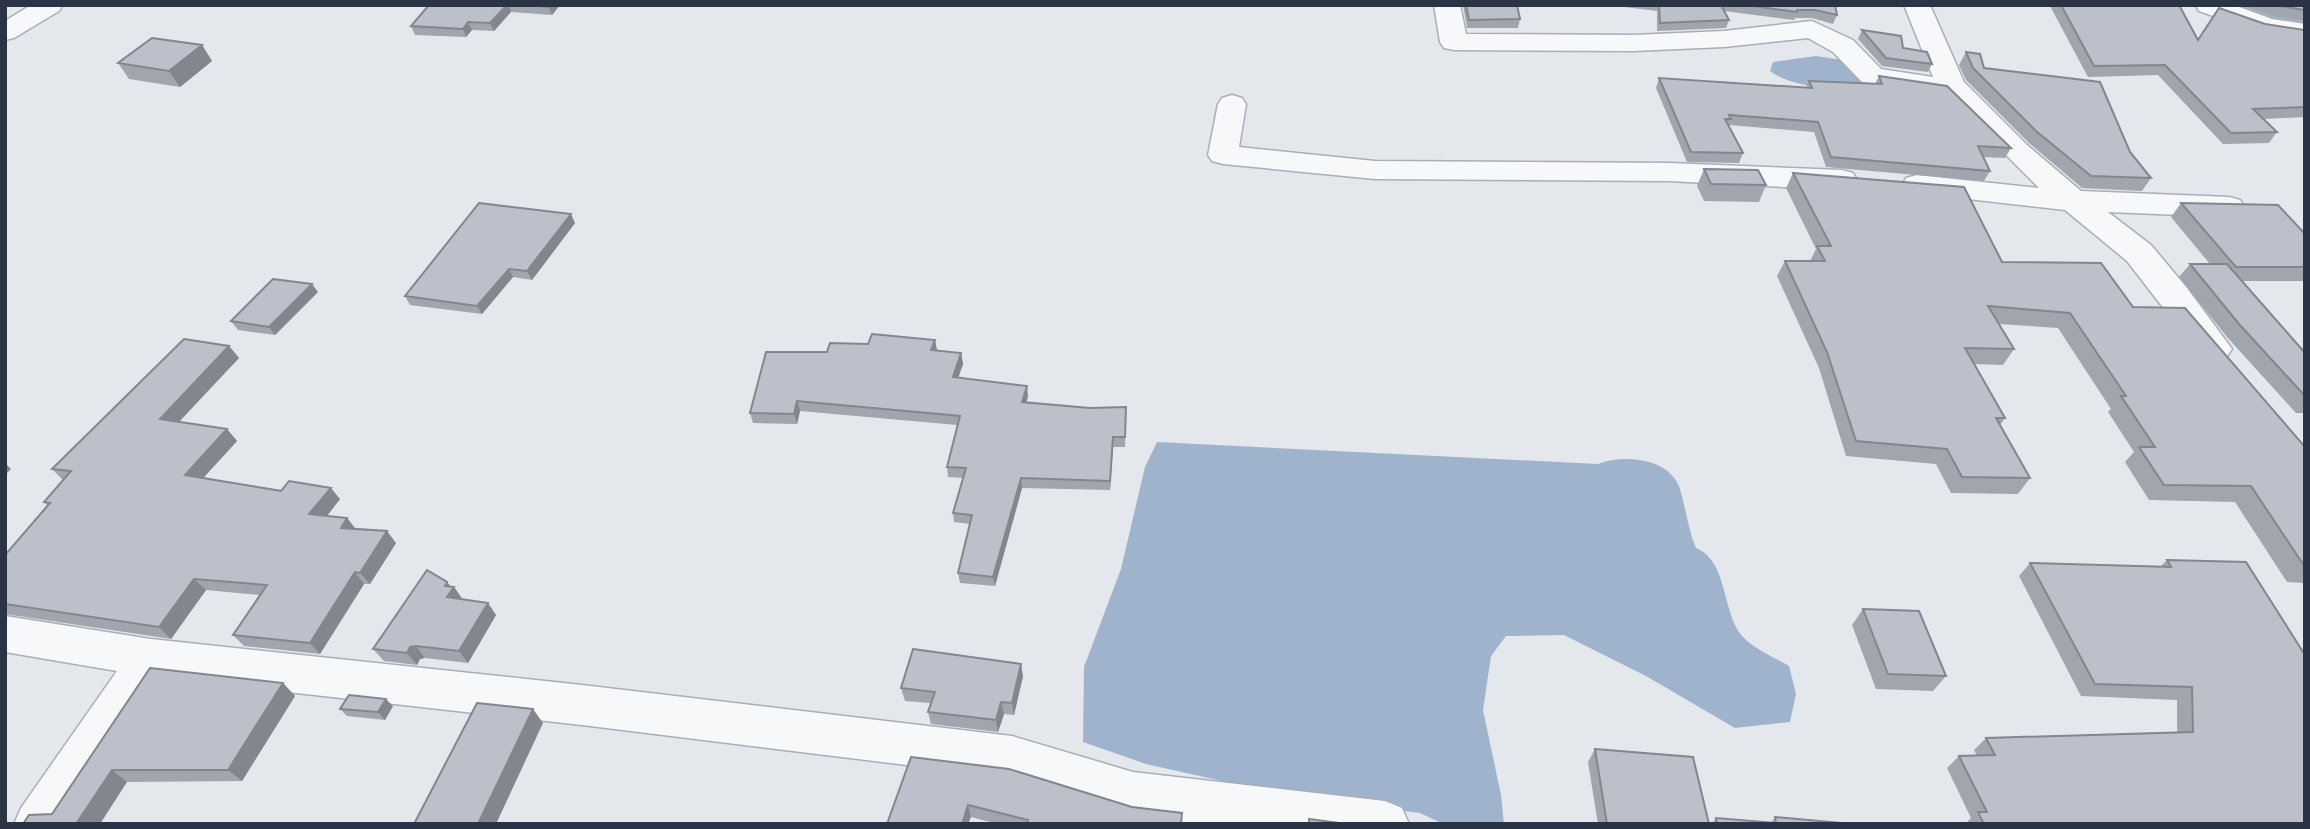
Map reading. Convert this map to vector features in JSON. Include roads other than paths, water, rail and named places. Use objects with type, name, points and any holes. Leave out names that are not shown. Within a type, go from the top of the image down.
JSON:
[{"type":"street","points":[[5,32],[50,5]]},
{"type":"street","points":[[1447,5],[1454,42],[1633,43],[1724,39],[1812,29],[1843,46],[1872,76],[1952,86]]},
{"type":"street","points":[[1917,5],[1939,62],[1952,86],[2016,151],[2073,201],[2139,253],[2231,369]]},
{"type":"street","points":[[2208,5],[2267,26],[2305,32]]},
{"type":"street","points":[[2269,5],[2305,12]]},
{"type":"street","points":[[1232,104],[1223,155],[1375,170],[1783,175],[2073,201],[2262,208]]},
{"type":"street","points":[[5,634],[151,658],[582,705],[1012,757],[1133,794],[1385,824]]},
{"type":"street","points":[[38,824],[151,658]]},
{"type":"water","points":[[1816,56],[1843,60],[1863,79],[1843,87],[1816,87],[1790,81],[1770,71],[1773,62]]},
{"type":"water","points":[[1157,442],[1598,464],[1633,459],[1657,465],[1675,479],[1680,489],[1696,548],[1714,564],[1736,627],[1753,645],[1789,666],[1796,694],[1790,722],[1735,728],[1646,676],[1564,635],[1506,636],[1491,656],[1483,710],[1501,795],[1504,824],[1443,824],[1420,813],[1293,797],[1146,764],[1083,742],[1084,667],[1121,569],[1145,467]]},
{"type":"waterway","points":[[2240,5],[2305,29]]}]
